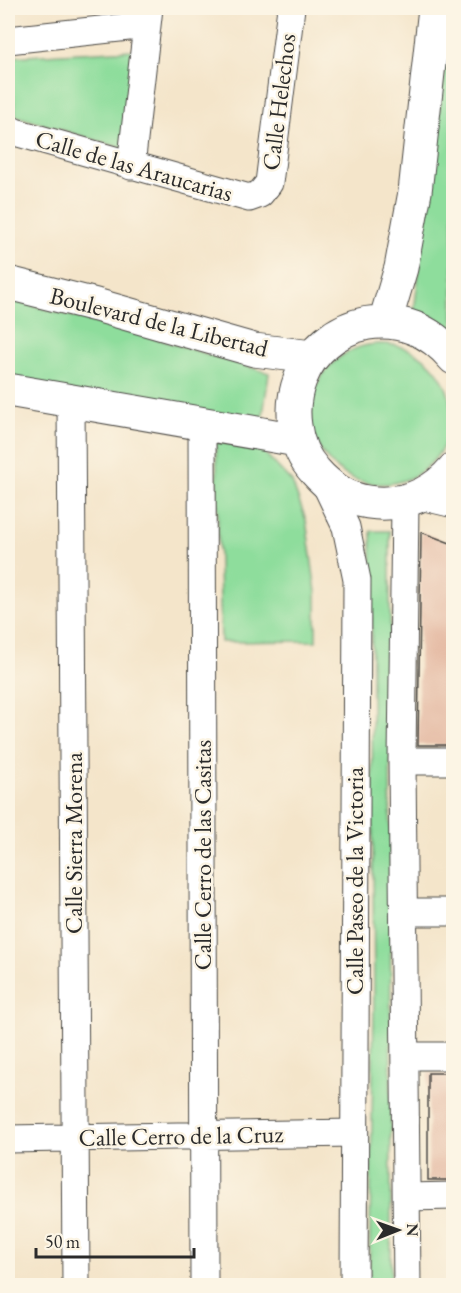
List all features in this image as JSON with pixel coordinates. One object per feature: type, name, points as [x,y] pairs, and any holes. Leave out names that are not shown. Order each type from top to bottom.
[{"type":"main road","points":[[385,322],[401,268],[415,192],[435,8]]},
{"type":"main road","name":"Boulevard de la Libertad","points":[[8,283],[96,305],[254,350],[312,357]]},
{"type":"main road","points":[[453,358],[440,342],[414,327],[385,322],[364,324],[344,331],[326,342],[312,357],[298,382],[293,411],[297,440],[308,464],[325,483],[342,494],[362,501],[382,504],[412,499],[438,485],[453,469]]},
{"type":"main road","points":[[8,390],[297,440]]},
{"type":"street","name":"Calle Helechos","points":[[260,194],[269,183],[291,8]]},
{"type":"street","points":[[8,40],[148,16],[131,166]]},
{"type":"street","name":"Calle de las Araucarias","points":[[8,128],[131,166],[249,198],[260,194]]},
{"type":"street","name":"Calle Sierra Morena","points":[[71,400],[76,1286]]},
{"type":"street","name":"Calle Cerro de las Casitas","points":[[202,424],[204,1286]]},
{"type":"street","name":"Calle Paseo de la Victoria","points":[[325,483],[346,527],[357,580],[354,1286]]},
{"type":"street","points":[[412,499],[453,504]]},
{"type":"street","name":"Calle Paseo de la Victoria","points":[[407,1286],[402,761],[412,499]]},
{"type":"street","points":[[402,761],[453,762]]},
{"type":"street","points":[[405,912],[453,912]]},
{"type":"street","points":[[405,1056],[453,1056]]},
{"type":"street","name":"Calle Cerro de la Cruz","points":[[8,1140],[354,1133]]},
{"type":"street","points":[[407,1197],[453,1196]]},
{"type":"green space","points":[[452,8],[453,331],[432,317],[414,312]]},
{"type":"green space","points":[[133,50],[125,149],[16,116],[8,57]]},
{"type":"green space","points":[[8,299],[161,340],[269,373],[262,422],[8,382]]},
{"type":"green space","points":[[381,344],[408,349],[430,365],[446,387],[451,414],[446,441],[430,463],[408,479],[381,484],[354,479],[332,463],[316,441],[311,414],[316,387],[332,365],[354,349]]},
{"type":"green space","points":[[216,442],[258,446],[292,482],[306,520],[316,592],[316,641],[221,642]]},
{"type":"green space","points":[[371,531],[390,531],[391,1285],[369,1286],[374,1008]]},
{"type":"building","points":[[421,532],[453,544],[453,745],[418,745]]},
{"type":"building","points":[[428,1073],[453,1073],[453,1180],[428,1180]]}]
